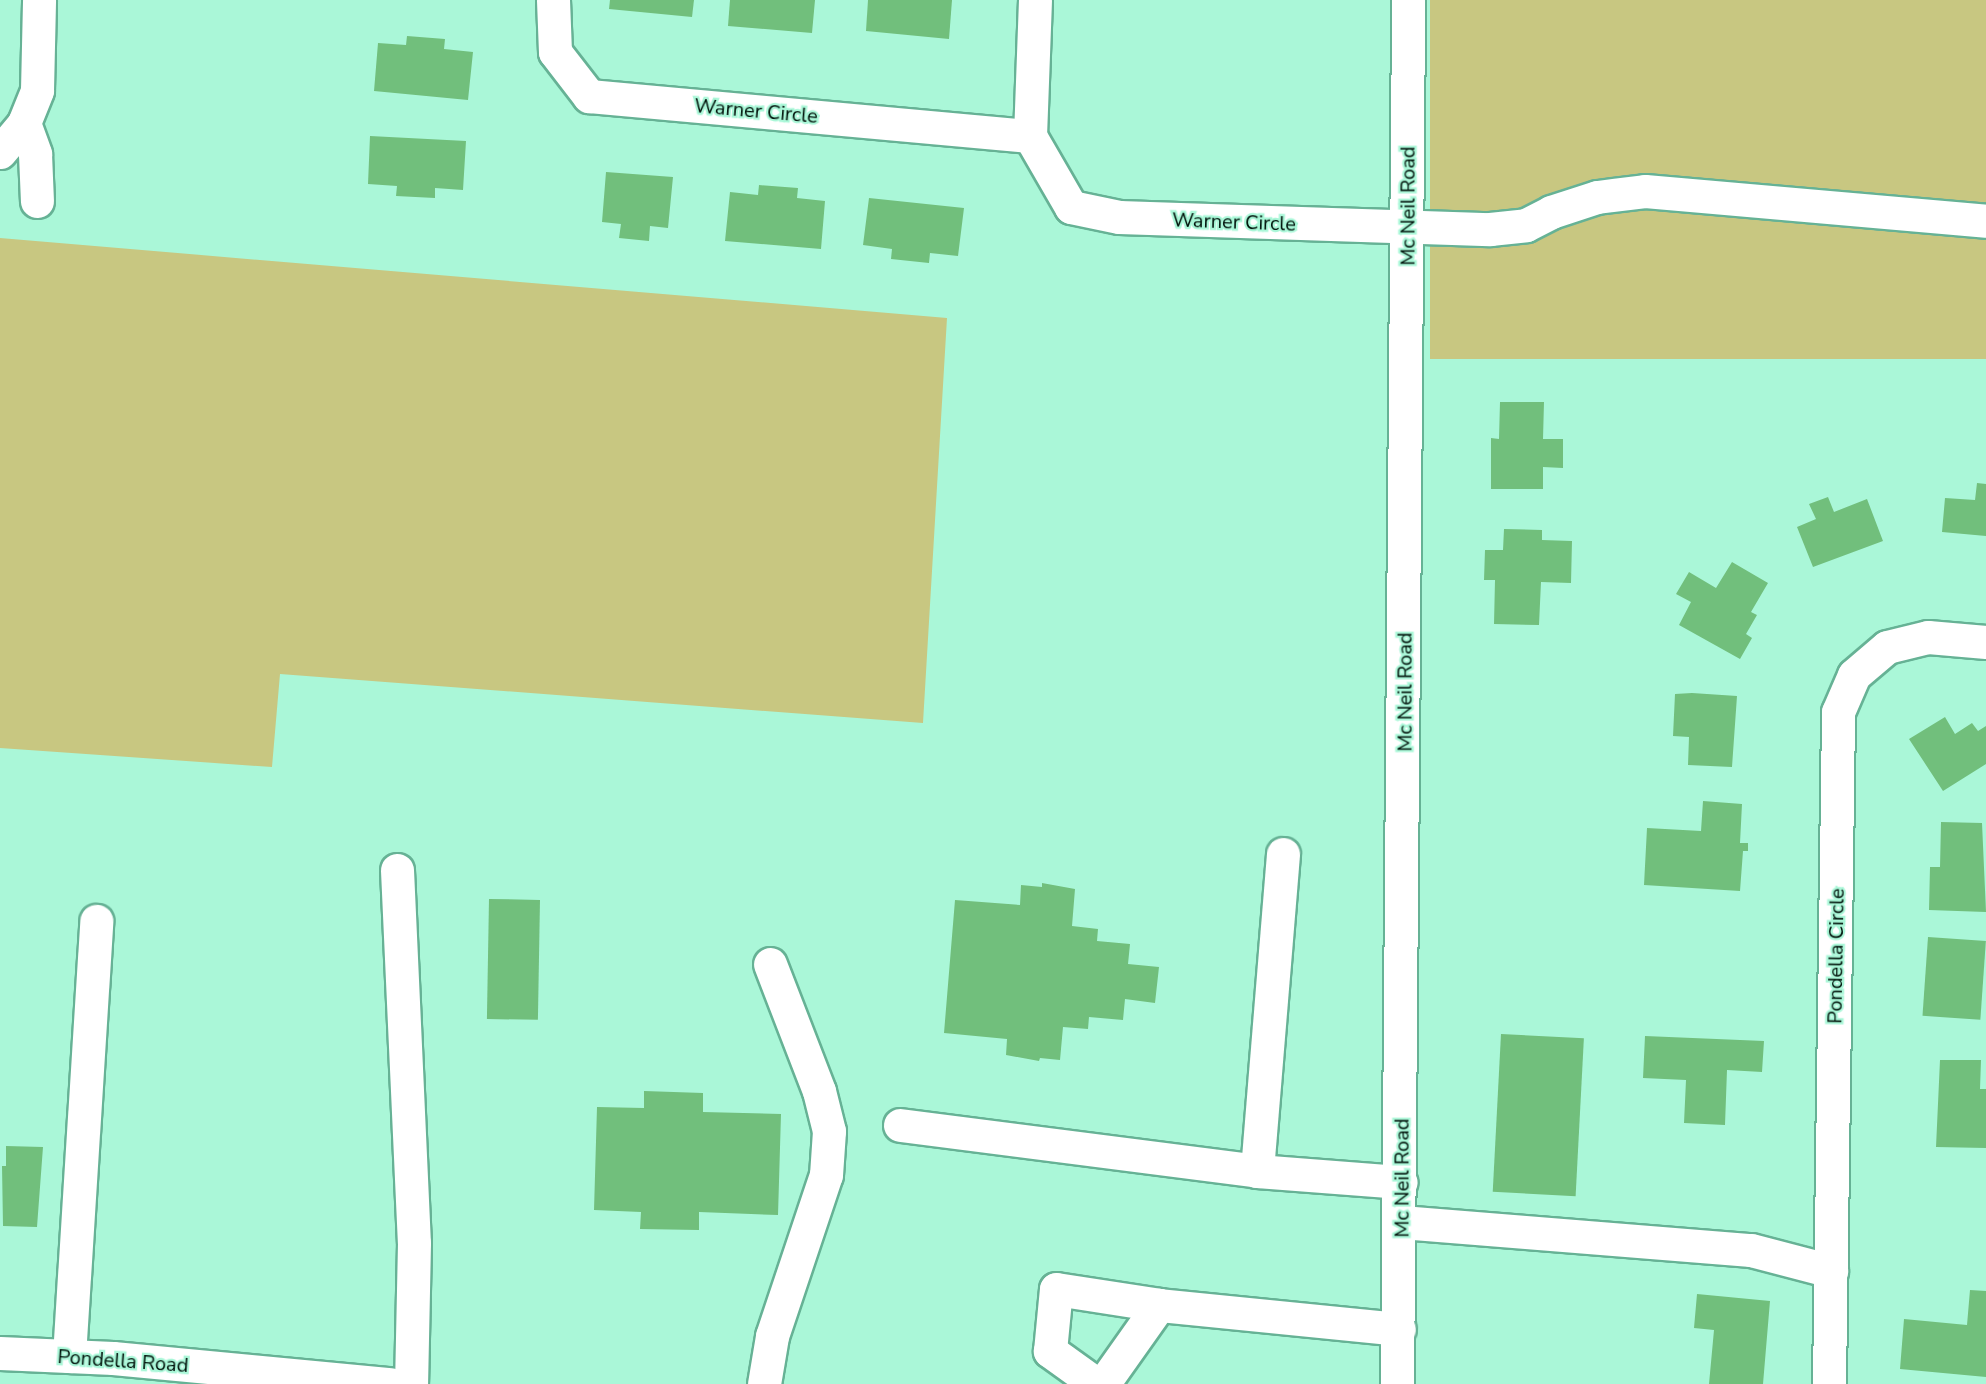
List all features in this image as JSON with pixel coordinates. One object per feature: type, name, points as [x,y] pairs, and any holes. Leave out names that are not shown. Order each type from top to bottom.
[{"type":"street","points":[[0,152],[24,123],[37,90],[39,0]]},
{"type":"street","name":"Warner Circle","points":[[553,0],[555,52],[589,96],[1030,136],[1071,207],[1130,218],[1490,229],[1526,225],[1551,212],[1597,197],[1645,191],[1986,221]]},
{"type":"street","points":[[1030,136],[1035,0]]},
{"type":"street","name":"Mc Neil Road","points":[[1397,1384],[1401,1222],[1408,0]]},
{"type":"street","points":[[24,123],[34,154],[37,201]]},
{"type":"street","name":"Pondella Circle","points":[[1829,1384],[1838,712],[1854,675],[1887,647],[1928,637],[1986,642]]},
{"type":"street","points":[[1257,1171],[1283,854]]},
{"type":"street","points":[[397,870],[414,1243],[411,1384]]},
{"type":"street","points":[[69,1356],[96,921]]},
{"type":"street","points":[[764,1384],[772,1336],[826,1175],[829,1131],[819,1091],[770,964]]},
{"type":"street","points":[[900,1125],[1257,1171],[1401,1182]]},
{"type":"street","points":[[1401,1222],[1751,1250],[1831,1271]]},
{"type":"street","points":[[1096,1384],[1050,1351],[1056,1289],[1159,1305],[1399,1329]]},
{"type":"street","points":[[1102,1384],[1159,1305]]},
{"type":"street","name":"Pondella Road","points":[[0,1353],[69,1356],[390,1384]]},
{"type":"shaded area","points":[[1430,0],[1986,0],[1986,359],[1430,359]]},
{"type":"shaded area","points":[[0,238],[947,318],[923,723],[280,674],[272,767],[0,748]]},
{"type":"building","points":[[610,0],[694,0],[692,17],[609,9]]},
{"type":"building","points":[[730,0],[815,0],[812,33],[728,26]]},
{"type":"building","points":[[868,0],[952,0],[949,39],[866,31]]},
{"type":"building","points":[[407,36],[445,39],[444,49],[473,52],[468,100],[374,91],[378,43],[406,45]]},
{"type":"building","points":[[370,136],[466,141],[463,190],[435,188],[435,198],[396,196],[397,186],[368,184]]},
{"type":"building","points":[[606,172],[673,177],[668,228],[650,226],[649,241],[619,238],[621,224],[602,222]]},
{"type":"building","points":[[759,185],[798,188],[797,198],[825,201],[821,249],[725,241],[730,192],[758,195]]},
{"type":"building","points":[[869,198],[964,208],[958,256],[930,253],[929,263],[891,259],[892,249],[863,245]]},
{"type":"building","points":[[1500,402],[1544,402],[1543,439],[1563,439],[1563,468],[1543,467],[1543,489],[1491,489],[1491,438],[1499,439]]},
{"type":"building","points":[[1977,483],[1986,484],[1986,536],[1942,532],[1945,498],[1975,500]]},
{"type":"building","points":[[1828,497],[1834,512],[1867,499],[1883,541],[1813,567],[1797,527],[1816,519],[1809,504]]},
{"type":"building","points":[[1504,529],[1542,530],[1542,540],[1572,541],[1571,583],[1541,582],[1539,625],[1494,624],[1495,580],[1484,580],[1485,550],[1503,550]]},
{"type":"building","points":[[1732,562],[1768,583],[1751,612],[1757,615],[1746,634],[1752,638],[1740,659],[1679,625],[1691,602],[1676,594],[1689,572],[1716,588]]},
{"type":"building","points":[[1675,694],[1737,696],[1732,767],[1688,765],[1689,737],[1673,736]]},
{"type":"building","points":[[1945,717],[1955,734],[1972,723],[1978,731],[1986,726],[1986,764],[1943,791],[1909,739]]},
{"type":"building","points":[[1703,801],[1742,804],[1740,843],[1748,843],[1748,851],[1743,851],[1740,891],[1644,885],[1647,828],[1701,831]]},
{"type":"building","points":[[1941,822],[1982,823],[1986,912],[1929,910],[1930,867],[1940,867]]},
{"type":"building","points":[[1042,883],[1075,889],[1072,926],[1098,929],[1097,941],[1130,944],[1128,964],[1159,967],[1155,1003],[1125,999],[1123,1020],[1089,1017],[1088,1029],[1063,1027],[1060,1060],[1040,1058],[1039,1061],[1006,1055],[1007,1039],[944,1033],[955,900],[1020,905],[1021,885],[1042,887]]},
{"type":"building","points":[[489,899],[540,900],[538,1020],[487,1019]]},
{"type":"building","points":[[1928,937],[1986,941],[1980,1020],[1922,1016]]},
{"type":"building","points":[[1501,1034],[1584,1038],[1576,1196],[1493,1192]]},
{"type":"building","points":[[1645,1036],[1764,1041],[1762,1072],[1727,1070],[1725,1125],[1684,1123],[1686,1080],[1643,1078]]},
{"type":"building","points":[[1940,1060],[1981,1060],[1980,1089],[1986,1089],[1986,1148],[1936,1147]]},
{"type":"building","points":[[644,1091],[703,1093],[703,1112],[781,1114],[778,1215],[699,1212],[699,1230],[640,1229],[641,1212],[594,1210],[597,1107],[644,1108]]},
{"type":"building","points":[[6,1146],[43,1147],[37,1227],[3,1226],[2,1166],[6,1166]]},
{"type":"building","points":[[1970,1290],[1986,1291],[1986,1377],[1900,1369],[1904,1319],[1967,1325]]},
{"type":"building","points":[[1697,1294],[1770,1301],[1763,1384],[1709,1384],[1714,1330],[1694,1328]]}]
